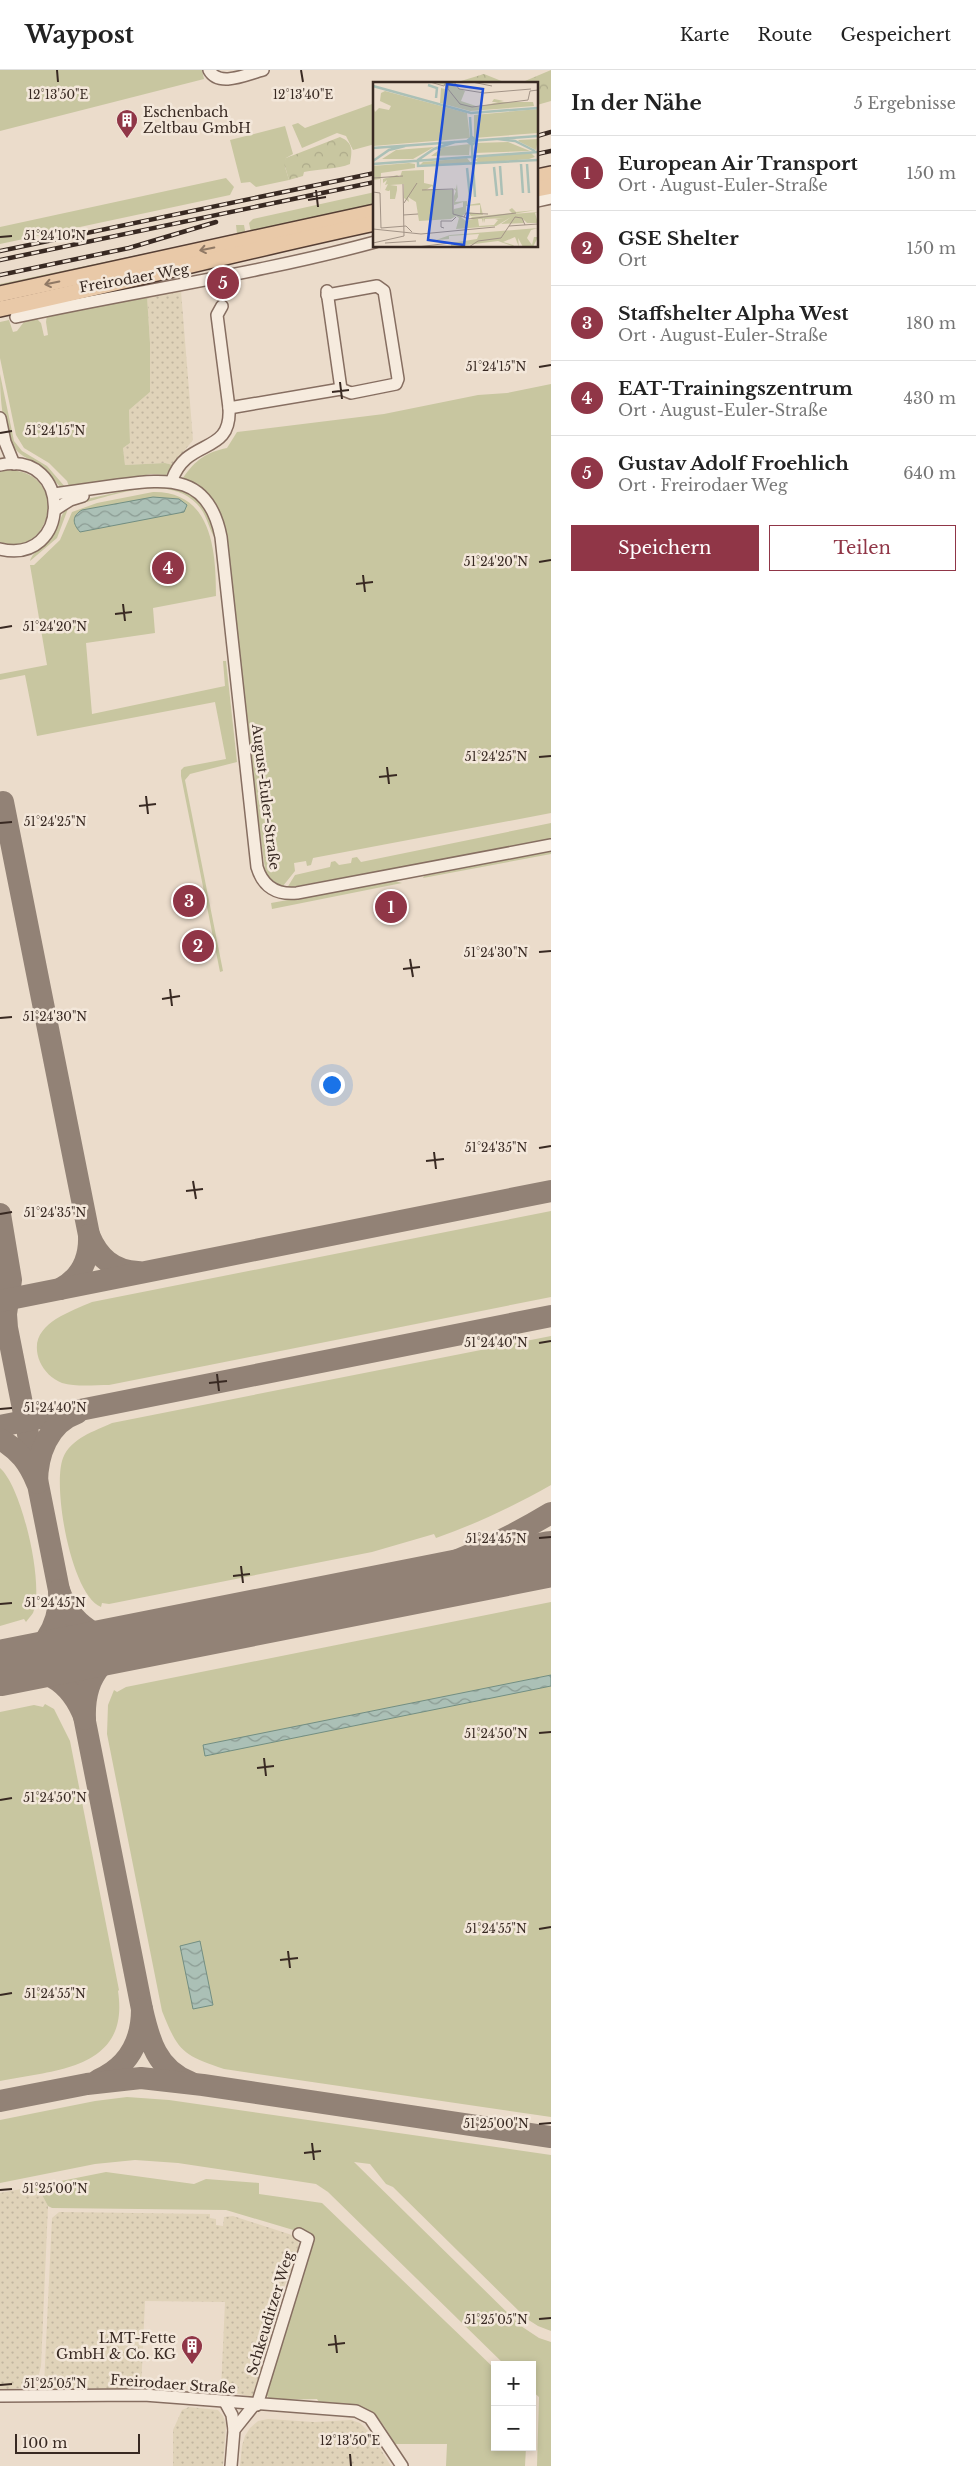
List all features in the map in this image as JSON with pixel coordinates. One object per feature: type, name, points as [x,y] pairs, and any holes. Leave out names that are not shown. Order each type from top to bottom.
[{"type":"main road","points":[[538,177],[551,174]]},
{"type":"main road","points":[[538,189],[551,186]]},
{"type":"main road","points":[[0,309],[168,272],[251,244],[373,213]]},
{"type":"main road","points":[[0,294],[251,244],[373,223]]},
{"type":"street","points":[[212,74],[225,80],[263,70]]},
{"type":"street","points":[[538,201],[551,198]]},
{"type":"street","name":"Freirodaer Weg","points":[[16,317],[108,297],[295,262],[373,242]]},
{"type":"street","points":[[229,408],[341,390],[351,392],[394,386],[398,379],[385,295],[381,288],[377,286],[327,293],[341,390]]},
{"type":"street","points":[[172,480],[177,467],[186,458],[223,437],[229,426],[229,408],[217,315],[222,306]]},
{"type":"street","points":[[0,418],[5,442],[14,464]]},
{"type":"street","points":[[0,465],[14,464],[29,467],[42,475],[54,494],[56,509],[53,523],[40,541],[20,550],[0,550]]},
{"type":"street","name":"August-Euler-Straße","points":[[54,494],[151,480],[172,480],[194,491],[206,501],[218,524],[257,867],[268,887],[282,893],[297,893],[551,845]]},
{"type":"street","name":"August-Euler-Straße","points":[[56,509],[70,500],[135,483]]},
{"type":"street","name":"Schkeuditzer Weg","points":[[255,2405],[308,2239],[299,2234]]},
{"type":"street","name":"Freirodaer Straße","points":[[0,2396],[144,2395],[255,2405],[356,2411],[370,2418],[402,2466]]},
{"type":"street","points":[[225,2402],[232,2415],[234,2430],[231,2466]]},
{"type":"street","points":[[234,2430],[255,2405]]},
{"type":"shaded area","points":[[181,291],[193,440],[173,465],[165,463],[125,465],[123,448],[130,443],[129,410],[150,392],[150,343],[147,296]]},
{"type":"shaded area","points":[[31,2187],[42,2195],[48,2206],[41,2366],[38,2378],[32,2387],[0,2390],[0,2193]]},
{"type":"shaded area","points":[[59,2212],[210,2214],[210,2218],[216,2219],[216,2225],[223,2226],[224,2217],[233,2216],[298,2237],[299,2249],[284,2287],[253,2397],[221,2390],[225,2302],[145,2301],[141,2390],[46,2389],[44,2385],[52,2218]]},
{"type":"shaded area","points":[[189,2407],[218,2410],[223,2416],[226,2424],[223,2466],[173,2466],[173,2430],[182,2410]]},
{"type":"shaded area","points":[[268,2419],[314,2422],[351,2420],[360,2423],[371,2434],[391,2466],[240,2466],[245,2436],[258,2421]]},
{"type":"green space","points":[[0,70],[202,70],[204,79],[0,131]]},
{"type":"green space","points":[[551,70],[551,101],[538,105],[538,82],[504,82],[525,81]]},
{"type":"green space","points":[[484,74],[504,82],[458,82]]},
{"type":"green space","points":[[373,104],[373,145],[353,150],[346,136],[337,133],[302,148],[292,125],[298,123],[305,128]]},
{"type":"green space","points":[[285,126],[293,154],[286,158],[285,167],[289,180],[256,187],[250,182],[241,183],[230,140]]},
{"type":"green space","points":[[340,137],[345,139],[350,145],[350,164],[304,172],[303,176],[289,180],[284,163],[286,158]]},
{"type":"green space","points":[[226,178],[234,187],[230,195],[0,244],[0,227]]},
{"type":"green space","points":[[373,192],[373,208],[251,232],[249,223],[253,219]]},
{"type":"green space","points":[[236,225],[244,225],[246,236],[0,289],[0,284],[237,234]]},
{"type":"green space","points":[[147,296],[150,343],[150,392],[129,410],[130,443],[123,448],[125,465],[165,463],[173,465],[166,475],[151,474],[70,489],[67,481],[49,463],[24,448],[16,435],[0,358],[0,322],[9,320],[13,332],[17,331],[27,318],[35,317],[41,323],[44,336],[48,335],[47,315]]},
{"type":"green space","points":[[0,374],[14,441],[22,451],[47,466],[66,488],[62,488],[57,484],[46,471],[18,452],[13,445],[5,426]]},
{"type":"green space","points":[[551,384],[551,813],[313,858],[311,865],[307,866],[306,861],[294,863],[295,871],[283,886],[277,884],[270,878],[265,869],[247,736],[224,524],[217,509],[208,497],[183,478],[192,466],[202,458],[227,448],[237,432],[384,414],[478,395],[507,393]]},
{"type":"green space","points":[[4,470],[26,473],[40,483],[47,497],[47,512],[42,527],[32,538],[18,544],[0,542],[0,472]]},
{"type":"green space","points":[[151,485],[178,489],[196,499],[209,516],[217,541],[201,508],[185,495],[170,490],[155,488],[122,493],[76,505],[73,502]]},
{"type":"green space","points":[[153,492],[173,494],[188,502],[199,513],[207,527],[212,543],[216,596],[153,608],[155,633],[86,643],[92,714],[225,686],[223,661],[226,661],[237,762],[190,774],[185,780],[223,971],[220,972],[181,776],[181,770],[184,767],[226,759],[215,702],[37,736],[25,675],[0,680],[0,674],[47,665],[30,565],[34,565],[60,540],[72,512],[97,503]]},
{"type":"green space","points":[[69,506],[57,538],[30,561],[34,554],[51,538]]},
{"type":"green space","points":[[551,823],[551,839],[287,888],[295,875],[330,867],[331,862],[335,861],[339,865],[351,863],[352,858],[357,857],[361,862]]},
{"type":"green space","points":[[551,851],[551,854],[423,878],[424,876]]},
{"type":"green space","points":[[395,881],[402,883],[272,909],[271,903]]},
{"type":"green space","points":[[551,1211],[551,1297],[109,1385],[62,1383],[49,1374],[40,1362],[37,1350],[38,1339],[43,1330],[61,1316],[92,1302]]},
{"type":"green space","points":[[551,1336],[551,1485],[523,1500],[480,1521],[436,1538],[434,1534],[372,1552],[109,1604],[102,1603],[101,1607],[90,1598],[81,1583],[73,1562],[62,1514],[60,1472],[63,1458],[67,1451],[78,1440],[91,1432],[112,1423]]},
{"type":"green space","points":[[0,1468],[16,1495],[23,1515],[34,1560],[36,1600],[33,1613],[26,1622],[24,1619],[0,1626]]},
{"type":"green space","points":[[551,1602],[551,2117],[224,2069],[199,2060],[183,2050],[173,2035],[162,2011],[107,1734],[108,1705],[114,1690],[117,1692],[126,1687]]},
{"type":"green space","points":[[45,1704],[54,1709],[70,1741],[119,1990],[119,2017],[112,2036],[101,2051],[84,2061],[44,2073],[0,2081],[0,1712],[34,1705],[43,1707]]},
{"type":"green space","points":[[127,2097],[169,2100],[551,2155],[551,2331],[527,2319],[393,2187],[386,2184],[370,2164],[354,2162],[521,2326],[539,2338],[551,2342],[551,2466],[537,2466],[539,2397],[536,2394],[536,2361],[501,2361],[328,2192],[316,2184],[178,2163],[135,2160],[95,2164],[0,2183],[0,2120],[95,2101]]},
{"type":"green space","points":[[106,2172],[194,2184],[206,2179],[259,2183],[259,2194],[322,2203],[491,2365],[491,2451],[526,2451],[525,2466],[446,2466],[447,2444],[395,2444],[379,2420],[365,2408],[347,2404],[319,2402],[317,2399],[270,2400],[266,2394],[312,2238],[300,2232],[226,2210],[52,2208],[48,2206],[42,2195],[31,2187]]},
{"type":"water","points":[[153,497],[179,499],[187,505],[184,512],[80,532],[74,523],[76,515],[82,510]]},
{"type":"water","points":[[551,1675],[551,1686],[205,1756],[203,1745]]},
{"type":"water","points":[[200,1941],[213,2005],[193,2009],[180,1946]]},
{"type":"taxiway","points":[[3,802],[89,1235]]},
{"type":"taxiway","points":[[0,1301],[551,1191]]},
{"type":"taxiway","points":[[0,1214],[11,1280],[6,1314],[7,1328],[142,2009]]},
{"type":"taxiway","points":[[60,1289],[74,1279],[83,1266],[88,1252],[89,1235],[97,1250],[114,1266],[138,1272]]},
{"type":"taxiway","points":[[0,1426],[551,1316]]},
{"type":"taxiway","points":[[0,1439],[23,1458],[31,1469],[37,1483],[39,1462],[46,1441],[59,1424],[77,1413]]},
{"type":"taxiway","points":[[324,1604],[412,1578],[441,1567],[497,1543],[551,1513]]},
{"type":"taxiway","points":[[7,1666],[30,1655],[47,1638],[57,1616],[59,1590],[71,1613],[89,1630],[111,1639],[137,1640]]},
{"type":"taxiway","points":[[0,1669],[28,1669],[52,1677],[71,1693],[85,1719],[85,1702],[88,1688],[101,1666],[110,1657],[122,1650],[150,1638]]},
{"type":"taxiway","points":[[98,2080],[118,2068],[131,2052],[139,2032],[142,2009],[156,2053],[170,2070],[190,2082]]},
{"type":"taxiway","points":[[0,2101],[87,2084],[141,2078],[203,2085],[551,2137]]},
{"type":"runway","points":[[0,1668],[551,1559]]},
{"type":"railway","points":[[538,136],[551,132]]},
{"type":"railway","points":[[538,154],[551,151]]},
{"type":"railway","points":[[0,251],[373,173]]},
{"type":"railway","points":[[0,260],[373,182]]},
{"type":"railway","points":[[0,275],[129,248],[216,222]]},
{"type":"place","name":"Eschenbach Zeltbau GmbH","points":[[127,139]]},
{"type":"place","name":"Gustav Adolf Froehlich","points":[[223,283]]},
{"type":"place","name":"EAT-Trainingszentrum","points":[[168,568]]},
{"type":"place","name":"Staffshelter Alpha West","points":[[189,901]]},
{"type":"place","name":"European Air Transport","points":[[391,907]]},
{"type":"place","name":"GSE Shelter","points":[[198,946]]},
{"type":"place","name":"LMT-Fette GmbH & Co. KG","points":[[192,2365]]}]
